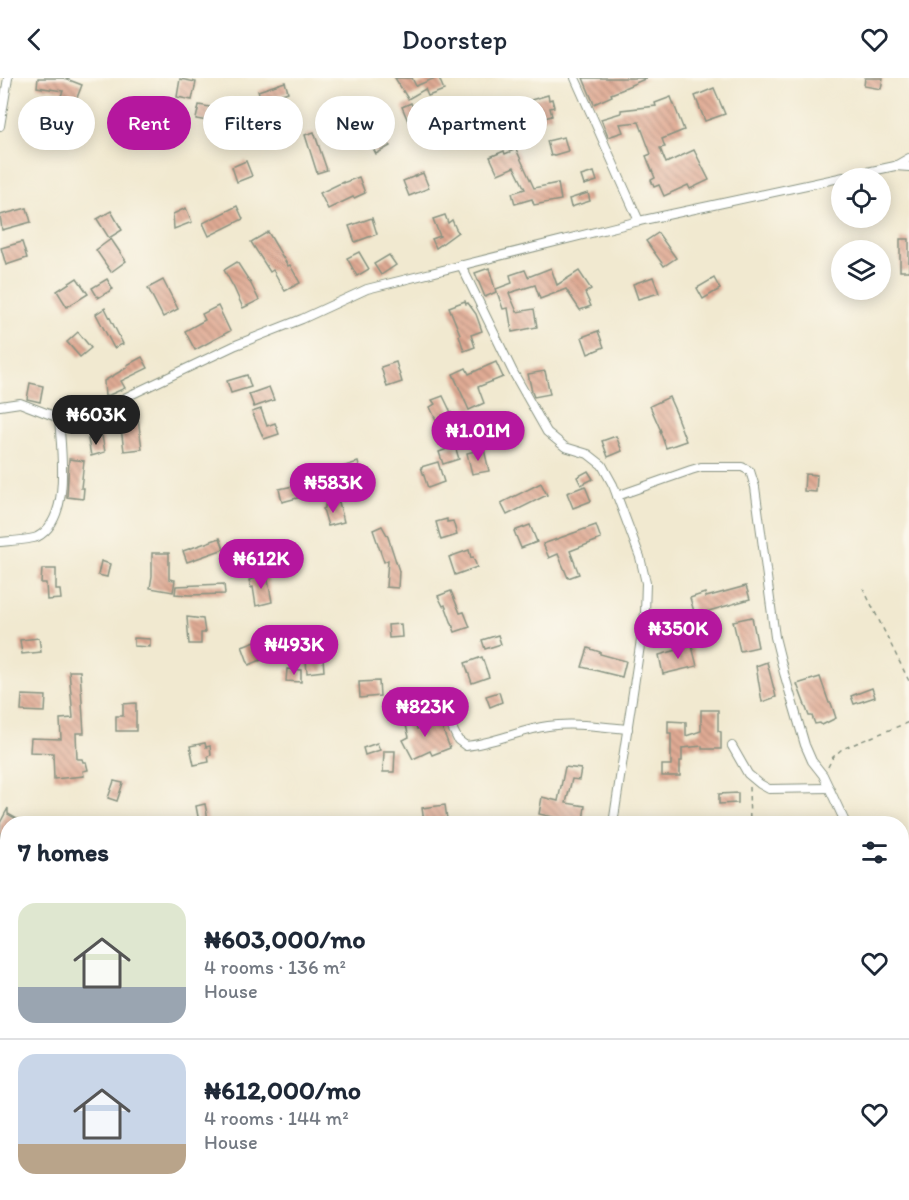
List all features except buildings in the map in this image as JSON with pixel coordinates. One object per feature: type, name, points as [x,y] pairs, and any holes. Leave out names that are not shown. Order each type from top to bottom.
[{"type":"street","points":[[0,126],[8,78]]},
{"type":"street","points":[[575,78],[639,221]]},
{"type":"street","points":[[895,166],[909,158]]},
{"type":"street","points":[[0,406],[20,403],[59,418],[71,421],[80,419],[236,345],[302,319],[367,289],[639,221],[895,166],[909,167]]},
{"type":"street","points":[[461,265],[513,372],[547,432],[565,447],[588,454],[602,465],[617,496],[640,557],[646,583],[645,613],[614,816]]},
{"type":"street","points":[[0,542],[37,537],[51,525],[59,509],[62,456],[59,418]]},
{"type":"street","points":[[617,496],[700,467],[742,467],[750,471],[755,487],[775,637],[805,745],[812,761],[823,775],[842,816]]},
{"type":"street","points":[[442,707],[458,740],[466,746],[478,745],[525,730],[550,726],[570,724],[628,729]]},
{"type":"street","points":[[732,746],[748,774],[769,789],[829,788]]},
{"type":"path","points":[[863,588],[909,681]]},
{"type":"path","points":[[823,775],[833,757],[842,748],[909,722]]},
{"type":"path","points":[[748,774],[750,816]]}]
